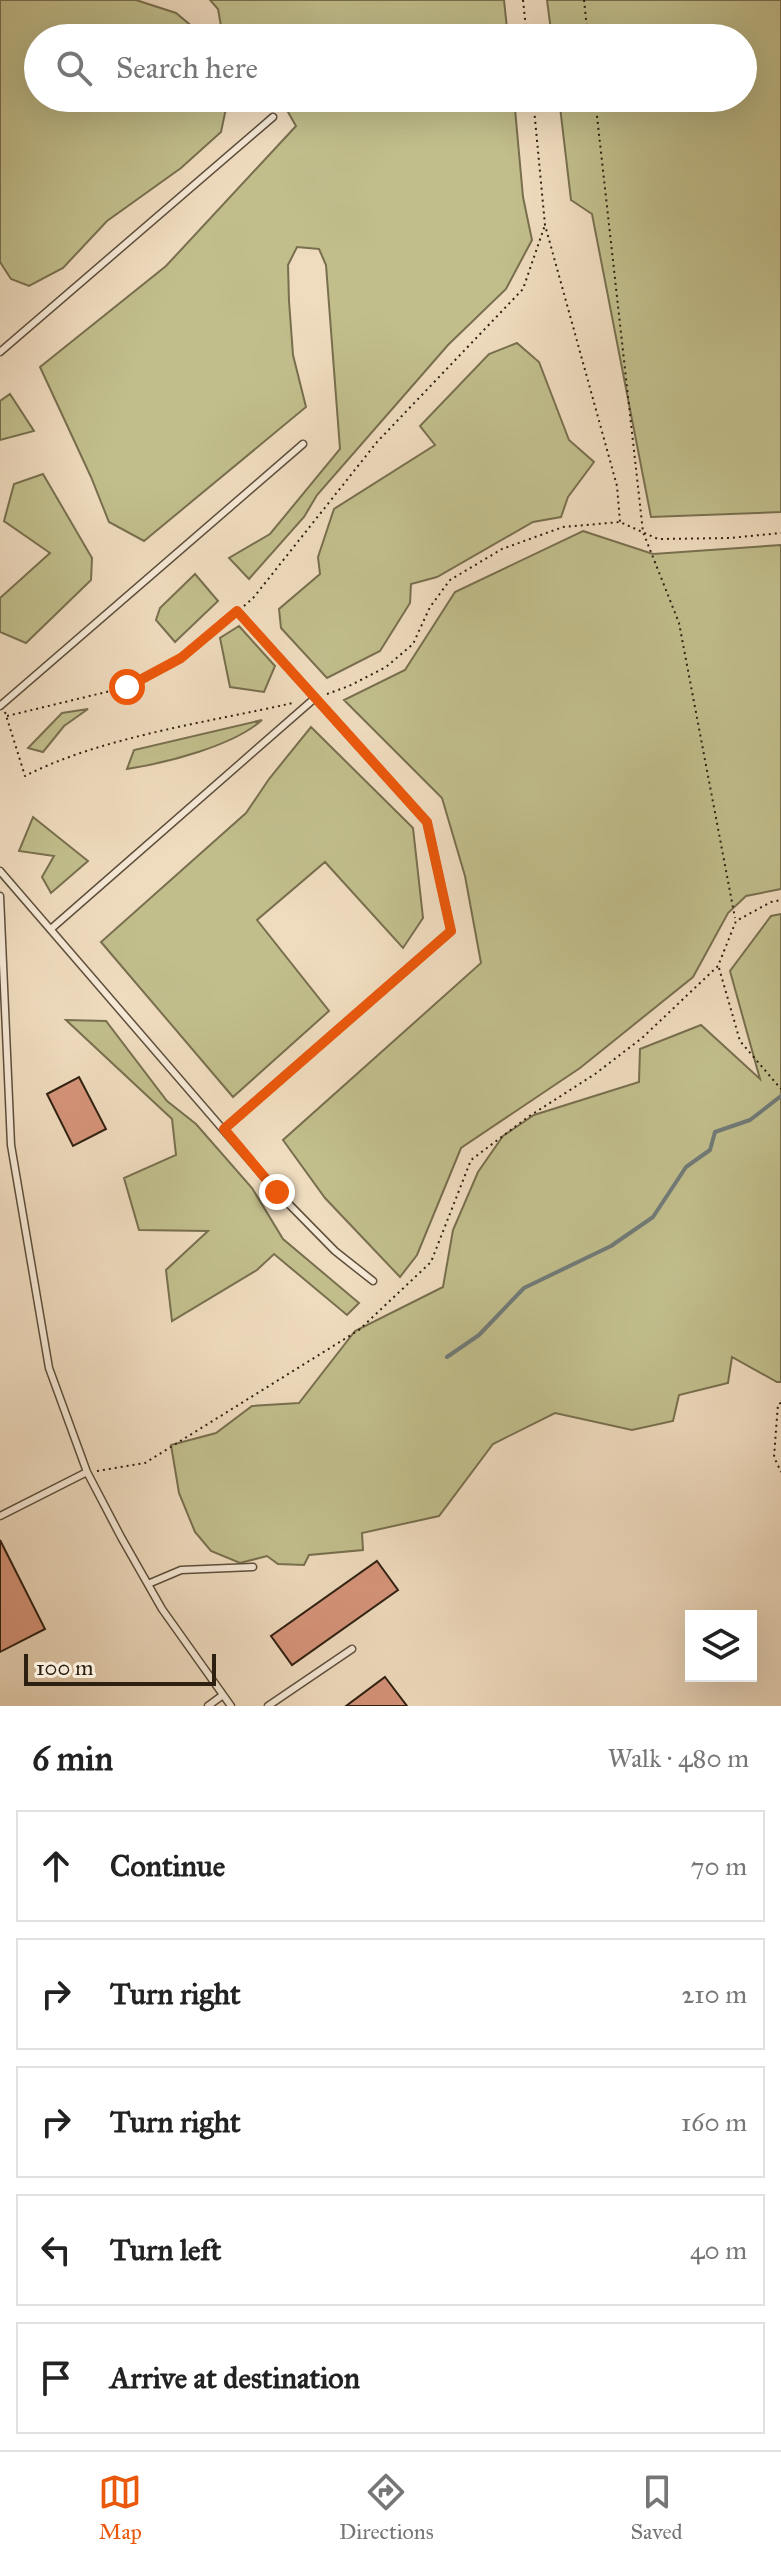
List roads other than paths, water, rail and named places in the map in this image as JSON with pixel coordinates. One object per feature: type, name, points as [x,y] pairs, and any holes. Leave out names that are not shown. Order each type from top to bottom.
[{"type":"lane","points":[[0,352],[273,117]]},
{"type":"lane","points":[[0,704],[303,444]]},
{"type":"lane","points":[[224,1129],[451,931],[427,822],[237,611]]},
{"type":"lane","points":[[52,928],[315,698]]},
{"type":"lane","points":[[0,871],[277,1192],[335,1251],[373,1281]]},
{"type":"lane","points":[[0,896],[11,1145],[49,1368],[87,1472],[148,1584],[185,1643],[231,1706]]},
{"type":"lane","points":[[0,1147],[11,1145]]},
{"type":"lane","points":[[0,1516],[87,1472]]},
{"type":"lane","points":[[148,1584],[181,1570],[253,1567]]},
{"type":"lane","points":[[268,1706],[352,1649]]},
{"type":"lane","points":[[208,1706],[223,1695]]},
{"type":"waterway","points":[[447,1357],[479,1335],[524,1288],[611,1246],[653,1217],[686,1167],[710,1150],[715,1132],[750,1120],[781,1096]]}]
